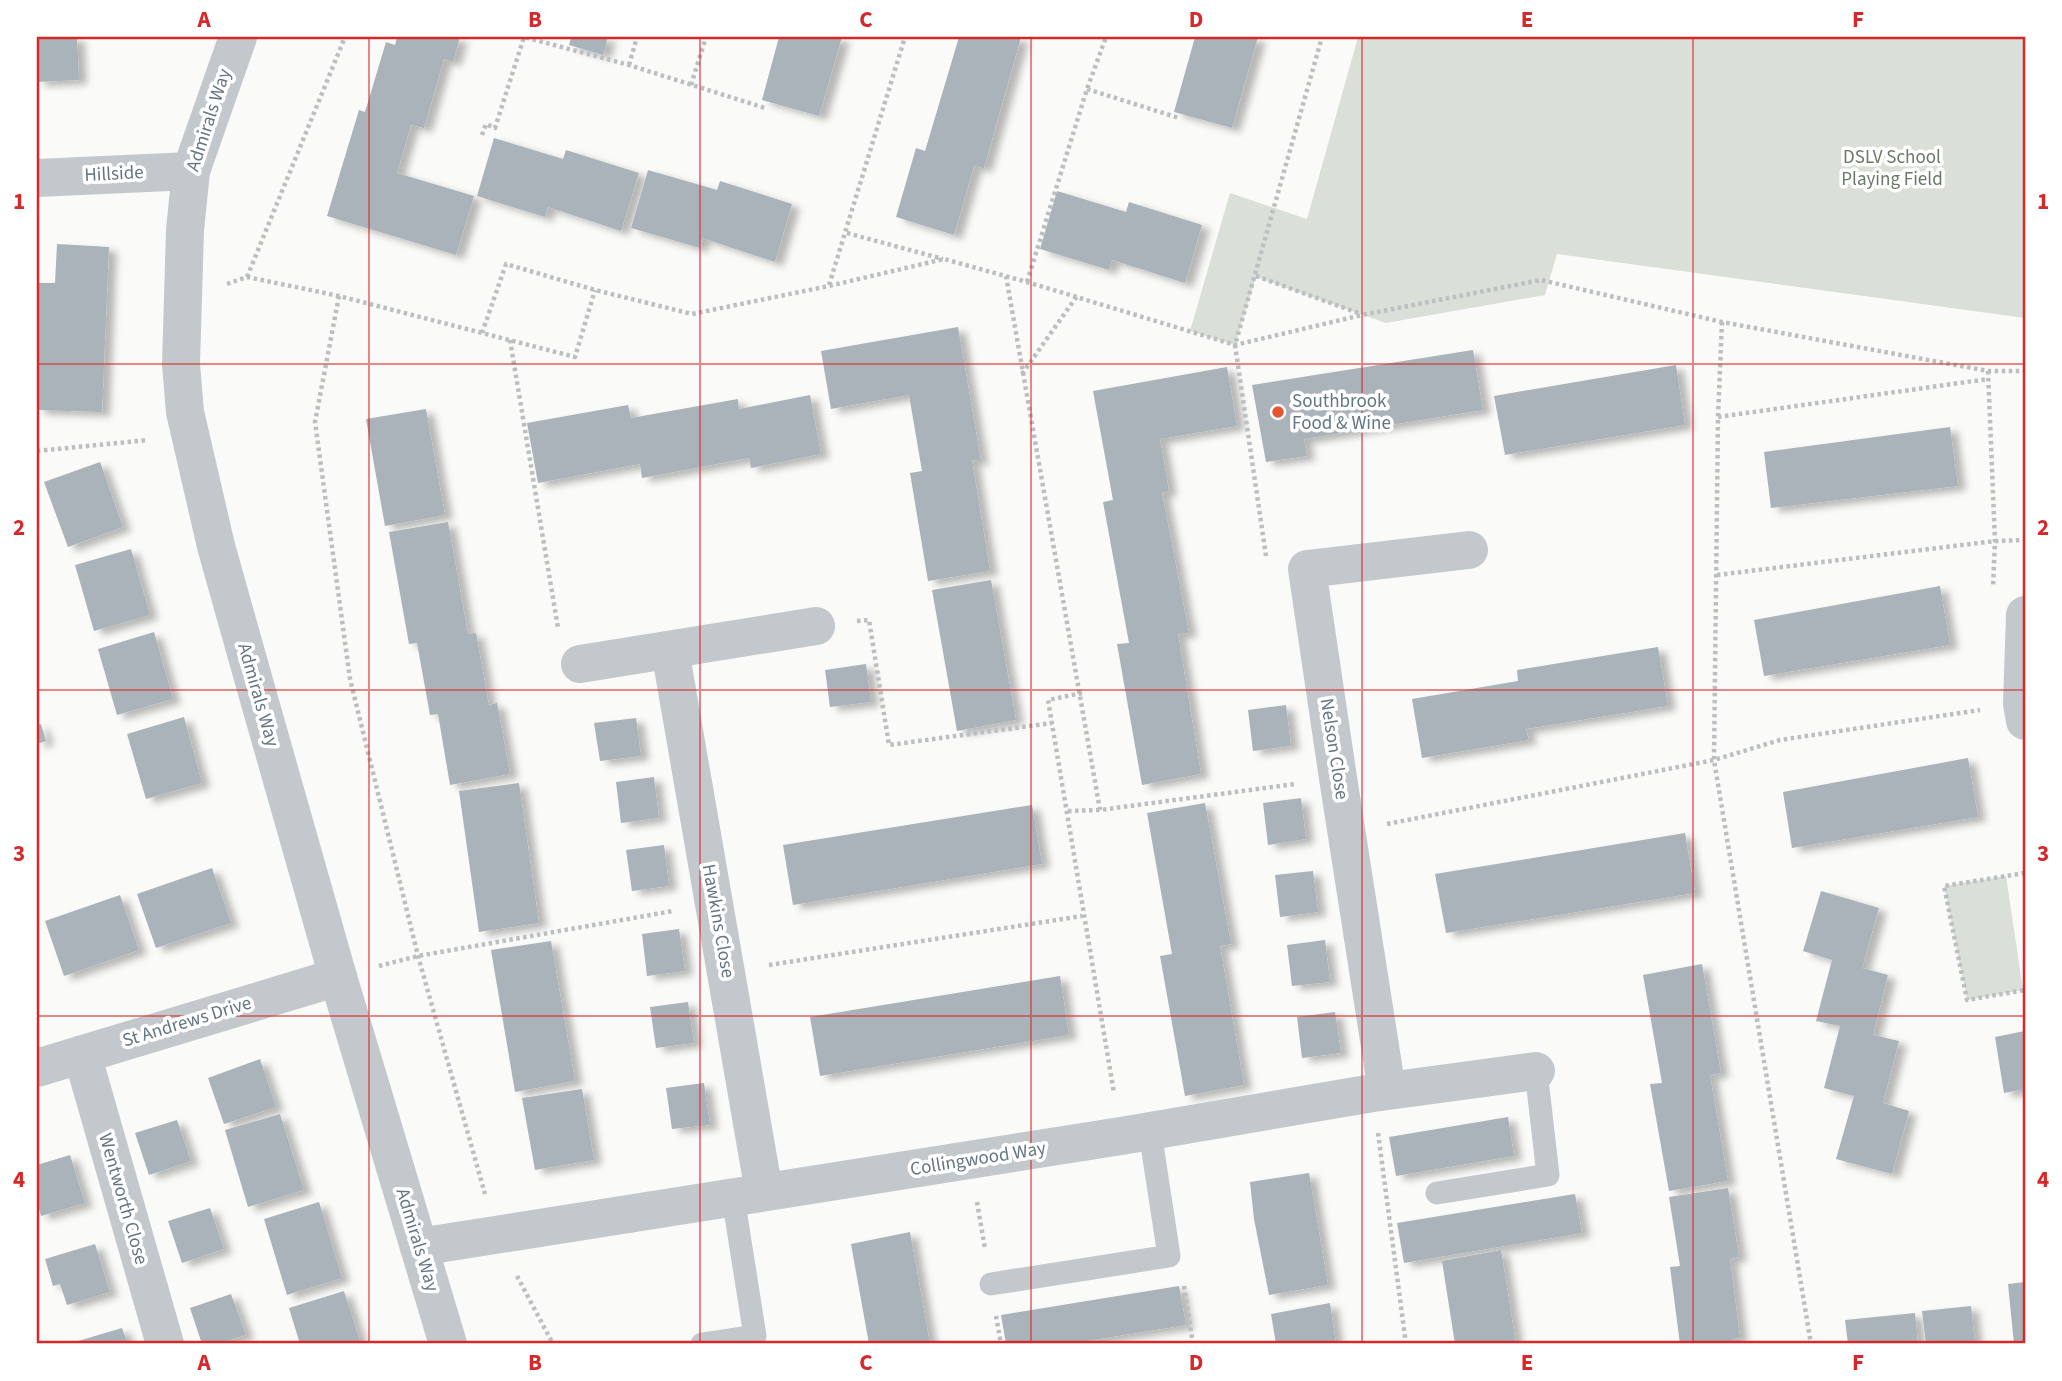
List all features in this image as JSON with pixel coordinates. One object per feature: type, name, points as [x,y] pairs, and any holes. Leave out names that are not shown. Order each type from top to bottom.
[{"type":"street","name":"Admirals Way","points":[[238,37],[191,170],[184,230],[181,364],[186,412],[216,546],[338,977],[448,1344]]},
{"type":"street","name":"Hillside","points":[[37,178],[191,170]]},
{"type":"street","points":[[1307,569],[1469,550]]},
{"type":"street","name":"Nelson Close","points":[[1307,569],[1347,832],[1380,1092]]},
{"type":"street","points":[[2024,713],[2025,615]]},
{"type":"street","points":[[580,664],[816,626]]},
{"type":"street","name":"Hawkins Close","points":[[670,650],[727,972],[749,1194]]},
{"type":"street","name":"St Andrews Drive","points":[[37,1068],[338,977]]},
{"type":"street","name":"Wentworth Close","points":[[82,1054],[165,1344]]},
{"type":"street","name":"Collingwood Way","points":[[419,1247],[1135,1134],[1380,1092],[1536,1071]]},
{"type":"lane","points":[[1437,1194],[1548,1175],[1536,1071]]},
{"type":"lane","points":[[991,1284],[1169,1256],[1135,1134]]},
{"type":"lane","points":[[702,1344],[755,1336],[749,1194]]},
{"type":"path","points":[[247,277],[345,37]]},
{"type":"path","points":[[482,135],[486,124],[495,128],[524,37],[629,65],[765,108]]},
{"type":"path","points":[[629,65],[637,37]]},
{"type":"path","points":[[691,85],[706,37]]},
{"type":"path","points":[[829,286],[905,37]]},
{"type":"path","points":[[1027,282],[1087,89],[1106,37]]},
{"type":"path","points":[[1307,569],[1268,573],[1235,345],[1322,37]]},
{"type":"path","points":[[1087,89],[1179,118]]},
{"type":"path","points":[[847,233],[1077,296],[1235,345],[1362,314],[1541,280],[1722,322],[1988,371],[2025,371]]},
{"type":"path","points":[[482,333],[506,264],[692,314],[944,259]]},
{"type":"path","points":[[1006,276],[1082,693],[1100,810]]},
{"type":"path","points":[[1256,276],[1362,314]]},
{"type":"path","points":[[183,299],[247,277],[340,296],[575,357],[595,290]]},
{"type":"path","points":[[340,296],[316,422],[350,679],[418,956],[496,1235],[553,1344]]},
{"type":"path","points":[[1022,374],[1077,296]]},
{"type":"path","points":[[1722,322],[1718,417],[1714,760],[1811,1344]]},
{"type":"path","points":[[510,340],[565,666],[580,664]]},
{"type":"path","points":[[1988,371],[1994,541],[1993,589]]},
{"type":"path","points":[[1718,417],[1988,379]]},
{"type":"path","points":[[37,452],[190,436]]},
{"type":"path","points":[[1717,575],[1994,541],[2025,540]]},
{"type":"path","points":[[816,626],[869,620],[889,745],[1052,723]]},
{"type":"path","points":[[1082,693],[1048,700],[1083,916],[1135,1134]]},
{"type":"path","points":[[1347,832],[1714,760],[1780,740],[2024,713]]},
{"type":"path","points":[[1068,811],[1100,810],[1338,778]]},
{"type":"path","points":[[2025,873],[1944,886],[1967,1000],[2025,990]]},
{"type":"path","points":[[338,977],[418,956],[715,903]]},
{"type":"path","points":[[727,972],[1083,916]]},
{"type":"path","points":[[1380,1092],[1406,1344]]},
{"type":"path","points":[[1169,1256],[1180,1254],[1193,1344]]},
{"type":"green space","name":"DSLV School Playing Field","points":[[1358,37],[2025,37],[2025,318],[1557,254],[1545,295],[1386,323],[1256,277],[1235,345],[1190,331],[1230,193],[1307,219]]},
{"type":"green space","points":[[2006,876],[2023,990],[1967,1000],[1944,886]]},
{"type":"building","points":[[37,37],[77,37],[79,80],[37,82]]},
{"type":"building","points":[[397,37],[460,37],[453,62],[444,59],[424,128],[411,125],[397,173],[474,196],[456,255],[327,216],[359,110],[365,112],[386,42],[395,45]]},
{"type":"building","points":[[571,37],[608,37],[603,55],[569,45]]},
{"type":"building","points":[[779,37],[842,37],[819,116],[762,100]]},
{"type":"building","points":[[959,37],[1021,37],[984,168],[974,166],[954,235],[896,217],[916,148],[925,151]]},
{"type":"building","points":[[1195,37],[1258,37],[1232,128],[1174,112]]},
{"type":"building","points":[[494,138],[563,159],[566,150],[639,173],[621,231],[548,207],[545,217],[477,196]]},
{"type":"building","points":[[648,170],[717,190],[720,181],[792,204],[775,262],[702,238],[700,248],[631,228]]},
{"type":"building","points":[[1057,191],[1126,212],[1129,202],[1202,225],[1185,283],[1112,260],[1109,270],[1040,249]]},
{"type":"building","points":[[57,244],[109,247],[102,412],[37,410],[37,283],[55,283]]},
{"type":"building","points":[[958,327],[981,461],[972,460],[990,571],[928,581],[910,473],[922,471],[909,395],[831,409],[821,351]]},
{"type":"building","points":[[1473,350],[1483,410],[1304,439],[1307,456],[1266,462],[1252,385]]},
{"type":"building","points":[[1676,365],[1685,425],[1505,455],[1494,396]]},
{"type":"building","points":[[1227,367],[1237,426],[1160,439],[1169,491],[1162,493],[1189,633],[1178,634],[1201,774],[1142,785],[1117,644],[1129,643],[1103,502],[1113,500],[1093,391]]},
{"type":"building","points":[[810,395],[821,454],[751,468],[749,458],[642,478],[640,464],[538,483],[527,423],[628,405],[631,418],[738,399],[739,409]]},
{"type":"building","points":[[426,409],[445,515],[385,526],[366,419]]},
{"type":"building","points":[[1950,427],[1958,486],[1771,508],[1764,452]]},
{"type":"building","points":[[100,462],[123,527],[68,547],[44,482]]},
{"type":"building","points":[[448,522],[468,634],[476,633],[489,705],[497,703],[510,774],[450,785],[438,714],[430,715],[417,643],[409,644],[389,532]]},
{"type":"building","points":[[131,549],[150,615],[94,631],[75,565]]},
{"type":"building","points":[[991,580],[1016,720],[957,731],[932,590]]},
{"type":"building","points":[[1940,586],[1950,645],[1764,676],[1754,620]]},
{"type":"building","points":[[154,632],[173,699],[117,715],[98,649]]},
{"type":"building","points":[[1658,647],[1668,706],[1526,729],[1529,740],[1422,758],[1412,699],[1518,681],[1517,670]]},
{"type":"building","points":[[866,664],[871,702],[830,707],[825,670]]},
{"type":"building","points":[[1286,705],[1291,746],[1253,751],[1248,710]]},
{"type":"building","points":[[184,717],[202,783],[146,799],[127,734]]},
{"type":"building","points":[[636,718],[641,756],[600,761],[594,723]]},
{"type":"building","points":[[41,724],[46,741],[37,744],[37,725]]},
{"type":"building","points":[[1968,758],[1978,817],[1792,848],[1783,792]]},
{"type":"building","points":[[654,777],[659,818],[621,823],[616,782]]},
{"type":"building","points":[[519,783],[539,923],[479,932],[459,791]]},
{"type":"building","points":[[1301,798],[1306,839],[1268,845],[1263,803]]},
{"type":"building","points":[[1205,803],[1231,944],[1220,946],[1244,1085],[1185,1096],[1160,956],[1172,954],[1147,813]]},
{"type":"building","points":[[1032,805],[1042,864],[793,905],[783,845]]},
{"type":"building","points":[[1685,833],[1695,893],[1446,933],[1435,874]]},
{"type":"building","points":[[664,845],[669,886],[632,891],[626,850]]},
{"type":"building","points":[[212,868],[231,923],[156,948],[137,894]]},
{"type":"building","points":[[1313,871],[1318,912],[1280,917],[1275,875]]},
{"type":"building","points":[[1821,891],[1879,908],[1862,968],[1888,975],[1873,1035],[1899,1041],[1883,1103],[1909,1111],[1892,1174],[1836,1159],[1854,1096],[1824,1088],[1840,1026],[1816,1021],[1832,960],[1803,951]]},
{"type":"building","points":[[120,895],[139,950],[64,976],[45,921]]},
{"type":"building","points":[[679,929],[685,971],[647,976],[642,934]]},
{"type":"building","points":[[1325,940],[1330,982],[1292,986],[1287,945]]},
{"type":"building","points":[[551,941],[575,1081],[515,1092],[491,950]]},
{"type":"building","points":[[1702,964],[1721,1073],[1710,1075],[1728,1181],[1669,1191],[1650,1084],[1662,1083],[1643,975]]},
{"type":"building","points":[[1060,976],[1069,1035],[820,1076],[810,1017]]},
{"type":"building","points":[[688,1002],[694,1043],[656,1048],[650,1007]]},
{"type":"building","points":[[1335,1012],[1341,1053],[1302,1058],[1297,1017]]},
{"type":"building","points":[[2025,1031],[2025,1089],[2004,1093],[1995,1037]]},
{"type":"building","points":[[260,1059],[276,1107],[224,1124],[208,1078]]},
{"type":"building","points":[[704,1083],[710,1125],[672,1129],[666,1088]]},
{"type":"building","points":[[582,1089],[594,1160],[535,1170],[522,1098]]},
{"type":"building","points":[[280,1114],[304,1190],[248,1207],[225,1130]]},
{"type":"building","points":[[1508,1117],[1514,1156],[1396,1176],[1389,1137]]},
{"type":"building","points":[[177,1120],[191,1161],[149,1175],[135,1133]]},
{"type":"building","points":[[70,1155],[85,1203],[41,1216],[37,1202],[37,1165]]},
{"type":"building","points":[[1309,1173],[1328,1285],[1269,1295],[1254,1219],[1250,1182]]},
{"type":"building","points":[[1728,1188],[1739,1257],[1730,1259],[1740,1338],[1732,1339],[1733,1344],[1680,1344],[1670,1267],[1680,1266],[1669,1197]]},
{"type":"building","points":[[1575,1194],[1582,1233],[1404,1263],[1397,1223]]},
{"type":"building","points":[[319,1202],[342,1278],[287,1295],[264,1219]]},
{"type":"building","points":[[210,1208],[224,1249],[182,1263],[168,1221]]},
{"type":"building","points":[[910,1232],[930,1344],[869,1344],[851,1244]]},
{"type":"building","points":[[95,1244],[110,1292],[67,1305],[60,1284],[53,1286],[45,1259]]},
{"type":"building","points":[[1501,1250],[1516,1344],[1455,1344],[1442,1261]]},
{"type":"building","points":[[2025,1282],[2025,1344],[2014,1344],[2008,1284]]},
{"type":"building","points":[[1179,1286],[1186,1325],[1068,1344],[1006,1344],[1001,1315]]},
{"type":"building","points":[[344,1291],[361,1344],[300,1344],[289,1308]]},
{"type":"building","points":[[231,1294],[246,1335],[218,1344],[202,1344],[190,1308]]},
{"type":"building","points":[[1330,1303],[1336,1344],[1276,1344],[1271,1314]]},
{"type":"building","points":[[1971,1306],[1975,1344],[1926,1344],[1922,1311]]},
{"type":"building","points":[[1915,1313],[1918,1344],[1848,1344],[1845,1320]]},
{"type":"building","points":[[122,1328],[128,1344],[68,1344]]},
{"type":"place","name":"Southbrook Food & Wine","points":[[1278,412]]}]
